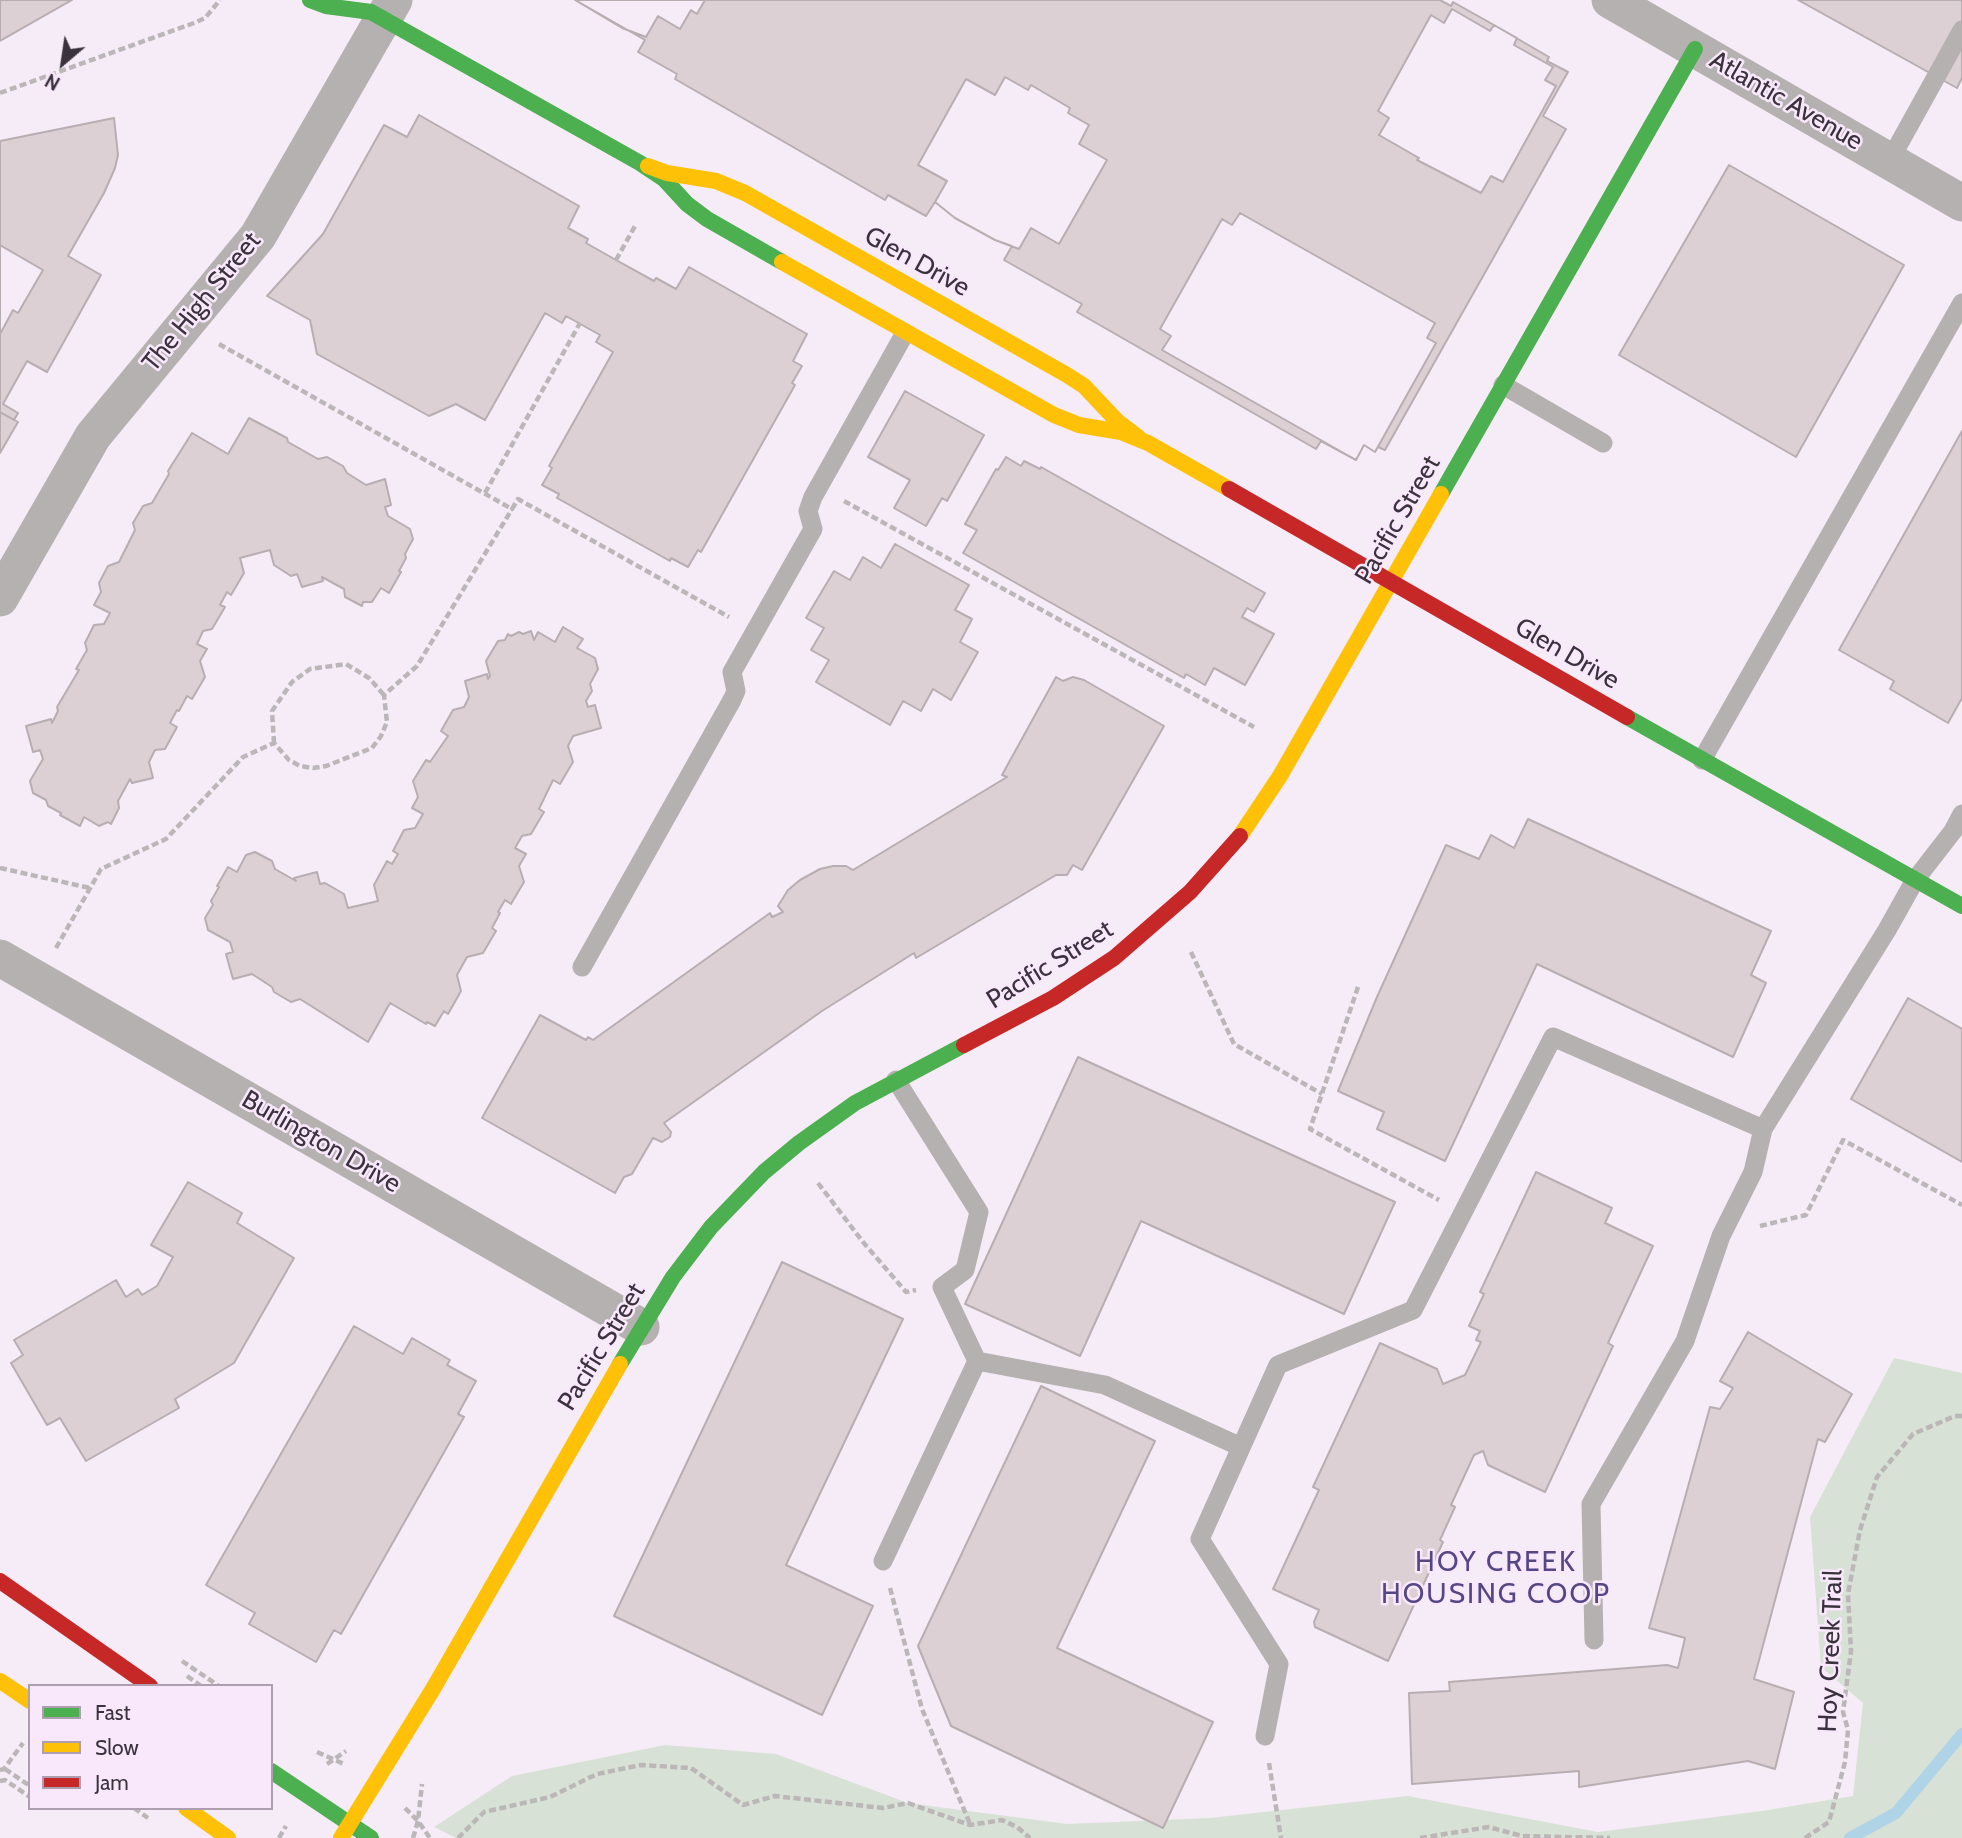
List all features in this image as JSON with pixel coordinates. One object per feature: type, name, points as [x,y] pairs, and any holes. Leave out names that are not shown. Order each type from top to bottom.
[{"type":"street","name":"Glen Drive","points":[[310,0],[326,6],[379,8],[640,163],[664,179],[687,204],[707,219],[905,332],[1054,415],[1079,425],[1121,432],[1148,443]]},
{"type":"street","name":"Atlantic Avenue","points":[[1609,0],[1962,203]]},
{"type":"street","name":"The High Street","points":[[0,598],[93,436],[264,226],[379,8]]},
{"type":"street","name":"Pacific Street","points":[[346,1831],[433,1689],[641,1327],[698,1244],[764,1172],[838,1114],[896,1080],[1053,998],[1088,976],[1130,945],[1190,892],[1230,848],[1265,800],[1392,582],[1695,49]]},
{"type":"street","name":"Glen Drive","points":[[640,163],[667,173],[716,181],[745,193],[1067,375],[1084,386],[1118,422],[1148,443],[1962,906]]},
{"type":"street","name":"Burlington Drive","points":[[0,958],[641,1327]]},
{"type":"street","points":[[0,1581],[147,1684]]},
{"type":"street","points":[[0,1681],[28,1700]]},
{"type":"street","points":[[273,1773],[346,1831],[371,1838]]},
{"type":"street","points":[[189,1810],[228,1838]]},
{"type":"lane","points":[[1890,160],[1962,30]]},
{"type":"lane","points":[[1702,760],[1962,303]]},
{"type":"lane","points":[[582,967],[732,700],[736,691],[732,672],[813,529],[808,511],[819,487],[905,332]]},
{"type":"lane","points":[[1503,385],[1603,443]]},
{"type":"lane","points":[[1594,1640],[1591,1504],[1685,1341],[1721,1236],[1753,1172],[1763,1129],[1887,930],[1915,880],[1962,814]]},
{"type":"lane","points":[[1265,1735],[1279,1664],[1200,1539],[1278,1366],[1413,1310],[1553,1037],[1763,1129]]},
{"type":"lane","points":[[896,1080],[979,1212],[965,1270],[942,1287],[978,1361]]},
{"type":"lane","points":[[978,1361],[1105,1385],[1241,1447]]},
{"type":"lane","points":[[883,1561],[978,1361]]},
{"type":"path","points":[[0,93],[194,23],[205,18],[220,0]]},
{"type":"path","points":[[616,260],[635,226]]},
{"type":"path","points":[[485,493],[580,323]]},
{"type":"path","points":[[185,324],[512,509]]},
{"type":"path","points":[[819,487],[1254,727]]},
{"type":"path","points":[[384,695],[417,666],[518,499],[754,631]]},
{"type":"path","points":[[346,664],[369,678],[384,695],[387,722],[379,740],[365,752],[326,766],[310,768],[289,760],[274,743],[272,710],[292,682],[310,669],[346,664]]},
{"type":"path","points":[[55,948],[101,869],[166,839],[243,757],[274,743]]},
{"type":"path","points":[[0,868],[90,888]]},
{"type":"path","points":[[1191,952],[1234,1044],[1322,1094]]},
{"type":"path","points":[[1358,987],[1310,1129],[1462,1212]]},
{"type":"path","points":[[1721,1236],[1806,1215],[1843,1140],[1962,1205]]},
{"type":"path","points":[[818,1183],[906,1292],[942,1287]]},
{"type":"path","name":"Hoy Creek Trail","points":[[1805,1838],[1829,1822],[1845,1762],[1848,1730],[1843,1712],[1850,1651],[1848,1594],[1860,1530],[1877,1477],[1913,1434],[1955,1416],[1962,1416]]},
{"type":"path","points":[[883,1561],[922,1709],[970,1825]]},
{"type":"path","points":[[1265,1735],[1281,1838]]},
{"type":"path","points":[[23,1743],[2,1767],[28,1785]]},
{"type":"path","points":[[458,1838],[484,1812],[550,1797],[597,1774],[641,1765],[691,1768],[743,1805],[775,1796],[883,1808],[908,1803],[970,1825],[1002,1820],[1017,1827],[1030,1838]]},
{"type":"path","points":[[0,1781],[5,1780],[28,1796]]},
{"type":"path","points":[[403,1807],[418,1821],[430,1838]]},
{"type":"path","points":[[413,1838],[418,1821]]},
{"type":"path","points":[[1420,1838],[1489,1827],[1522,1836],[1610,1838]]},
{"type":"shaded area","points":[[1894,1358],[1962,1373],[1962,1838],[456,1838],[434,1827],[512,1776],[665,1745],[776,1754],[908,1803],[1067,1824],[1210,1818],[1408,1796],[1598,1832],[1762,1811],[1853,1796],[1863,1703],[1821,1667],[1810,1517]]},
{"type":"building","points":[[0,0],[72,0],[0,41]]},
{"type":"building","points":[[575,0],[705,0],[697,14],[691,10],[680,29],[658,16],[646,37],[622,28]]},
{"type":"building","points":[[575,0],[1440,0],[1451,6],[1453,2],[1494,25],[1549,57],[1547,61],[1568,72],[1543,116],[1566,129],[1385,450],[1378,447],[1375,452],[1364,445],[1356,460],[1321,441],[1316,449],[1077,312],[1082,304],[1004,260],[1012,246],[995,240],[955,218],[935,202],[926,216],[888,195],[885,200],[675,79],[677,74],[638,52],[645,40]]},
{"type":"building","points":[[1798,0],[1962,0],[1962,78],[1957,88]]},
{"type":"building","points":[[1452,9],[1490,31],[1494,25],[1517,38],[1514,45],[1553,67],[1545,80],[1556,86],[1503,182],[1491,176],[1481,193],[1417,160],[1419,158],[1379,135],[1389,118],[1378,111],[1431,15],[1444,23]]},
{"type":"building","points":[[1005,77],[1028,90],[1031,85],[1070,108],[1068,113],[1089,125],[1079,144],[1107,160],[1059,244],[1031,228],[1019,249],[995,240],[955,218],[935,202],[947,181],[918,165],[966,79],[995,95]]},
{"type":"building","points":[[419,115],[579,206],[568,228],[588,239],[586,243],[616,260],[654,281],[656,278],[676,289],[689,267],[807,334],[793,361],[802,366],[792,383],[795,385],[701,552],[698,550],[688,567],[671,558],[670,561],[557,498],[559,494],[542,485],[552,468],[549,466],[613,352],[596,342],[600,335],[566,316],[562,323],[545,313],[485,420],[456,404],[429,416],[317,354],[310,320],[267,296],[323,234],[384,125],[407,137]]},
{"type":"building","points":[[114,118],[118,155],[115,168],[68,256],[101,275],[47,372],[27,361],[3,404],[18,413],[14,420],[0,412],[0,141]]},
{"type":"building","points":[[1729,165],[1904,265],[1796,457],[1619,355]]},
{"type":"building","points":[[1240,213],[1435,323],[1427,338],[1436,343],[1375,452],[1364,445],[1356,460],[1162,350],[1171,336],[1160,329],[1222,219],[1232,225]]},
{"type":"building","points":[[0,245],[43,270],[18,313],[13,310],[0,334]]},
{"type":"building","points":[[905,391],[984,435],[947,501],[942,498],[926,526],[894,508],[910,480],[868,457]]},
{"type":"building","points":[[0,412],[18,422],[0,453]]},
{"type":"building","points":[[249,418],[287,438],[288,442],[318,459],[327,457],[343,466],[347,473],[366,485],[385,479],[391,505],[385,507],[388,516],[410,529],[413,539],[405,554],[406,558],[399,571],[401,572],[389,593],[381,588],[372,602],[363,602],[362,606],[345,597],[344,589],[322,577],[323,581],[302,587],[297,574],[291,576],[274,565],[270,550],[240,558],[244,573],[231,595],[227,592],[220,605],[225,607],[212,629],[203,631],[197,644],[207,649],[200,661],[205,677],[192,699],[187,696],[179,711],[177,710],[170,723],[177,727],[165,749],[155,750],[149,762],[153,778],[132,783],[130,779],[118,801],[119,808],[111,824],[108,822],[99,826],[84,817],[80,826],[60,815],[61,813],[48,806],[46,800],[33,793],[30,781],[43,759],[40,750],[33,752],[26,726],[51,719],[52,723],[58,711],[57,707],[79,670],[76,669],[87,650],[85,643],[94,625],[104,624],[110,613],[94,605],[101,592],[99,583],[108,566],[119,562],[135,530],[133,523],[143,506],[152,503],[192,433],[228,454]]},
{"type":"building","points":[[1962,431],[1962,698],[1948,723],[1890,689],[1894,681],[1839,650]]},
{"type":"building","points":[[1006,457],[1021,466],[1024,461],[1040,469],[1041,467],[1265,593],[1254,612],[1247,608],[1242,617],[1274,634],[1245,685],[1214,668],[1205,685],[1186,674],[1184,678],[963,553],[977,530],[965,524],[996,469],[998,470]]},
{"type":"building","points":[[895,544],[969,585],[955,610],[972,619],[960,642],[978,652],[951,700],[933,689],[921,711],[903,701],[890,725],[816,682],[829,660],[811,650],[824,628],[806,618],[834,571],[850,580],[863,557],[881,568]]},
{"type":"building","points":[[563,627],[583,639],[577,648],[595,658],[598,669],[590,684],[592,691],[586,701],[588,707],[595,705],[601,728],[573,736],[568,746],[573,762],[560,784],[553,780],[539,809],[544,812],[531,834],[522,836],[515,848],[526,854],[519,866],[524,882],[511,904],[505,900],[498,912],[500,913],[492,928],[496,931],[483,953],[467,957],[457,975],[461,991],[448,1014],[444,1011],[435,1026],[427,1022],[426,1024],[390,1003],[368,1042],[300,999],[291,1002],[252,974],[233,979],[226,954],[233,952],[230,942],[208,930],[205,918],[213,905],[211,901],[219,887],[217,886],[228,867],[237,872],[246,855],[255,852],[272,861],[275,869],[296,881],[294,878],[317,872],[320,884],[325,883],[344,894],[348,908],[378,901],[374,885],[387,861],[392,864],[398,854],[393,851],[404,830],[415,828],[423,814],[412,808],[418,797],[413,781],[426,760],[430,762],[448,736],[441,731],[453,710],[464,707],[469,697],[465,681],[487,674],[488,679],[490,676],[486,661],[498,641],[505,640],[508,634],[511,636],[531,631],[534,640],[538,632],[555,642]]},
{"type":"building","points":[[1056,677],[1063,681],[1073,677],[1084,680],[1164,726],[1082,870],[1073,865],[1067,875],[1056,875],[916,958],[914,953],[822,1011],[664,1123],[671,1132],[670,1137],[662,1142],[653,1138],[632,1174],[624,1177],[615,1193],[482,1118],[540,1015],[586,1040],[588,1037],[593,1040],[770,913],[772,917],[783,912],[778,906],[788,890],[800,880],[820,869],[833,866],[846,866],[853,870],[1007,777],[1002,775]]},
{"type":"building","points":[[1528,819],[1771,931],[1751,975],[1766,983],[1733,1057],[1537,964],[1445,1161],[1377,1129],[1384,1112],[1338,1091],[1446,845],[1479,859],[1491,835],[1514,848]]},
{"type":"building","points":[[1908,998],[1962,1029],[1962,1162],[1851,1099]]},
{"type":"building","points":[[1078,1057],[1395,1202],[1344,1314],[1141,1221],[1080,1356],[965,1304]]},
{"type":"building","points":[[1536,1172],[1612,1208],[1605,1223],[1653,1246],[1608,1343],[1613,1346],[1545,1492],[1488,1465],[1483,1451],[1474,1455],[1451,1505],[1455,1507],[1440,1540],[1443,1542],[1388,1661],[1315,1627],[1314,1622],[1319,1610],[1273,1589],[1319,1490],[1313,1487],[1380,1343],[1437,1369],[1443,1384],[1465,1375],[1481,1342],[1476,1340],[1480,1331],[1469,1326],[1484,1294],[1480,1292]]},
{"type":"building","points":[[188,1182],[242,1213],[237,1223],[294,1258],[234,1363],[175,1399],[179,1408],[86,1461],[60,1418],[47,1425],[11,1363],[23,1355],[14,1340],[116,1280],[126,1297],[138,1289],[142,1295],[157,1286],[173,1257],[151,1245]]},
{"type":"building","points":[[782,1262],[903,1319],[786,1565],[873,1606],[822,1715],[614,1616]]},
{"type":"building","points":[[354,1326],[403,1354],[412,1338],[450,1360],[447,1365],[476,1381],[458,1414],[464,1417],[341,1634],[334,1630],[316,1662],[249,1624],[255,1613],[206,1585]]},
{"type":"building","points":[[1748,1332],[1852,1394],[1825,1442],[1818,1439],[1754,1679],[1794,1692],[1775,1769],[1748,1761],[1579,1787],[1579,1771],[1412,1784],[1409,1693],[1450,1691],[1449,1682],[1667,1665],[1678,1668],[1685,1638],[1649,1628],[1710,1407],[1720,1409],[1733,1388],[1720,1381]]},
{"type":"building","points":[[1041,1386],[1155,1441],[1057,1648],[1213,1722],[1163,1828],[951,1726],[918,1646]]},
{"type":"waterway","points":[[1850,1838],[1896,1813],[1962,1734]]},
{"type":"traffic: fast","points":[[310,0],[326,6],[371,12],[640,163],[664,179],[687,204],[707,219],[782,262]]},
{"type":"traffic: fast","points":[[1441,494],[1695,49]]},
{"type":"traffic: fast","points":[[1627,717],[1962,906]]},
{"type":"traffic: fast","points":[[620,1364],[673,1277],[711,1227],[764,1172],[855,1103],[964,1045]]},
{"type":"traffic: fast","points":[[273,1772],[371,1838]]},
{"type":"traffic: slow","points":[[648,166],[667,173],[716,181],[745,193],[1067,375],[1084,386],[1118,422],[1138,437]]},
{"type":"traffic: slow","points":[[782,262],[1054,415],[1079,425],[1121,432],[1148,443],[1229,489]]},
{"type":"traffic: slow","points":[[1240,836],[1280,776],[1441,494]]},
{"type":"traffic: slow","points":[[341,1838],[433,1689],[620,1364]]},
{"type":"traffic: slow","points":[[0,1681],[28,1700]]},
{"type":"traffic: slow","points":[[189,1810],[228,1838]]},
{"type":"traffic: jam","points":[[1229,489],[1627,717]]},
{"type":"traffic: jam","points":[[964,1045],[1053,998],[1114,958],[1190,892],[1240,836]]},
{"type":"traffic: jam","points":[[0,1581],[147,1684]]},
{"type":"district","name":"HOY CREEK HOUSING COOP","points":[[1496,1579]]}]
